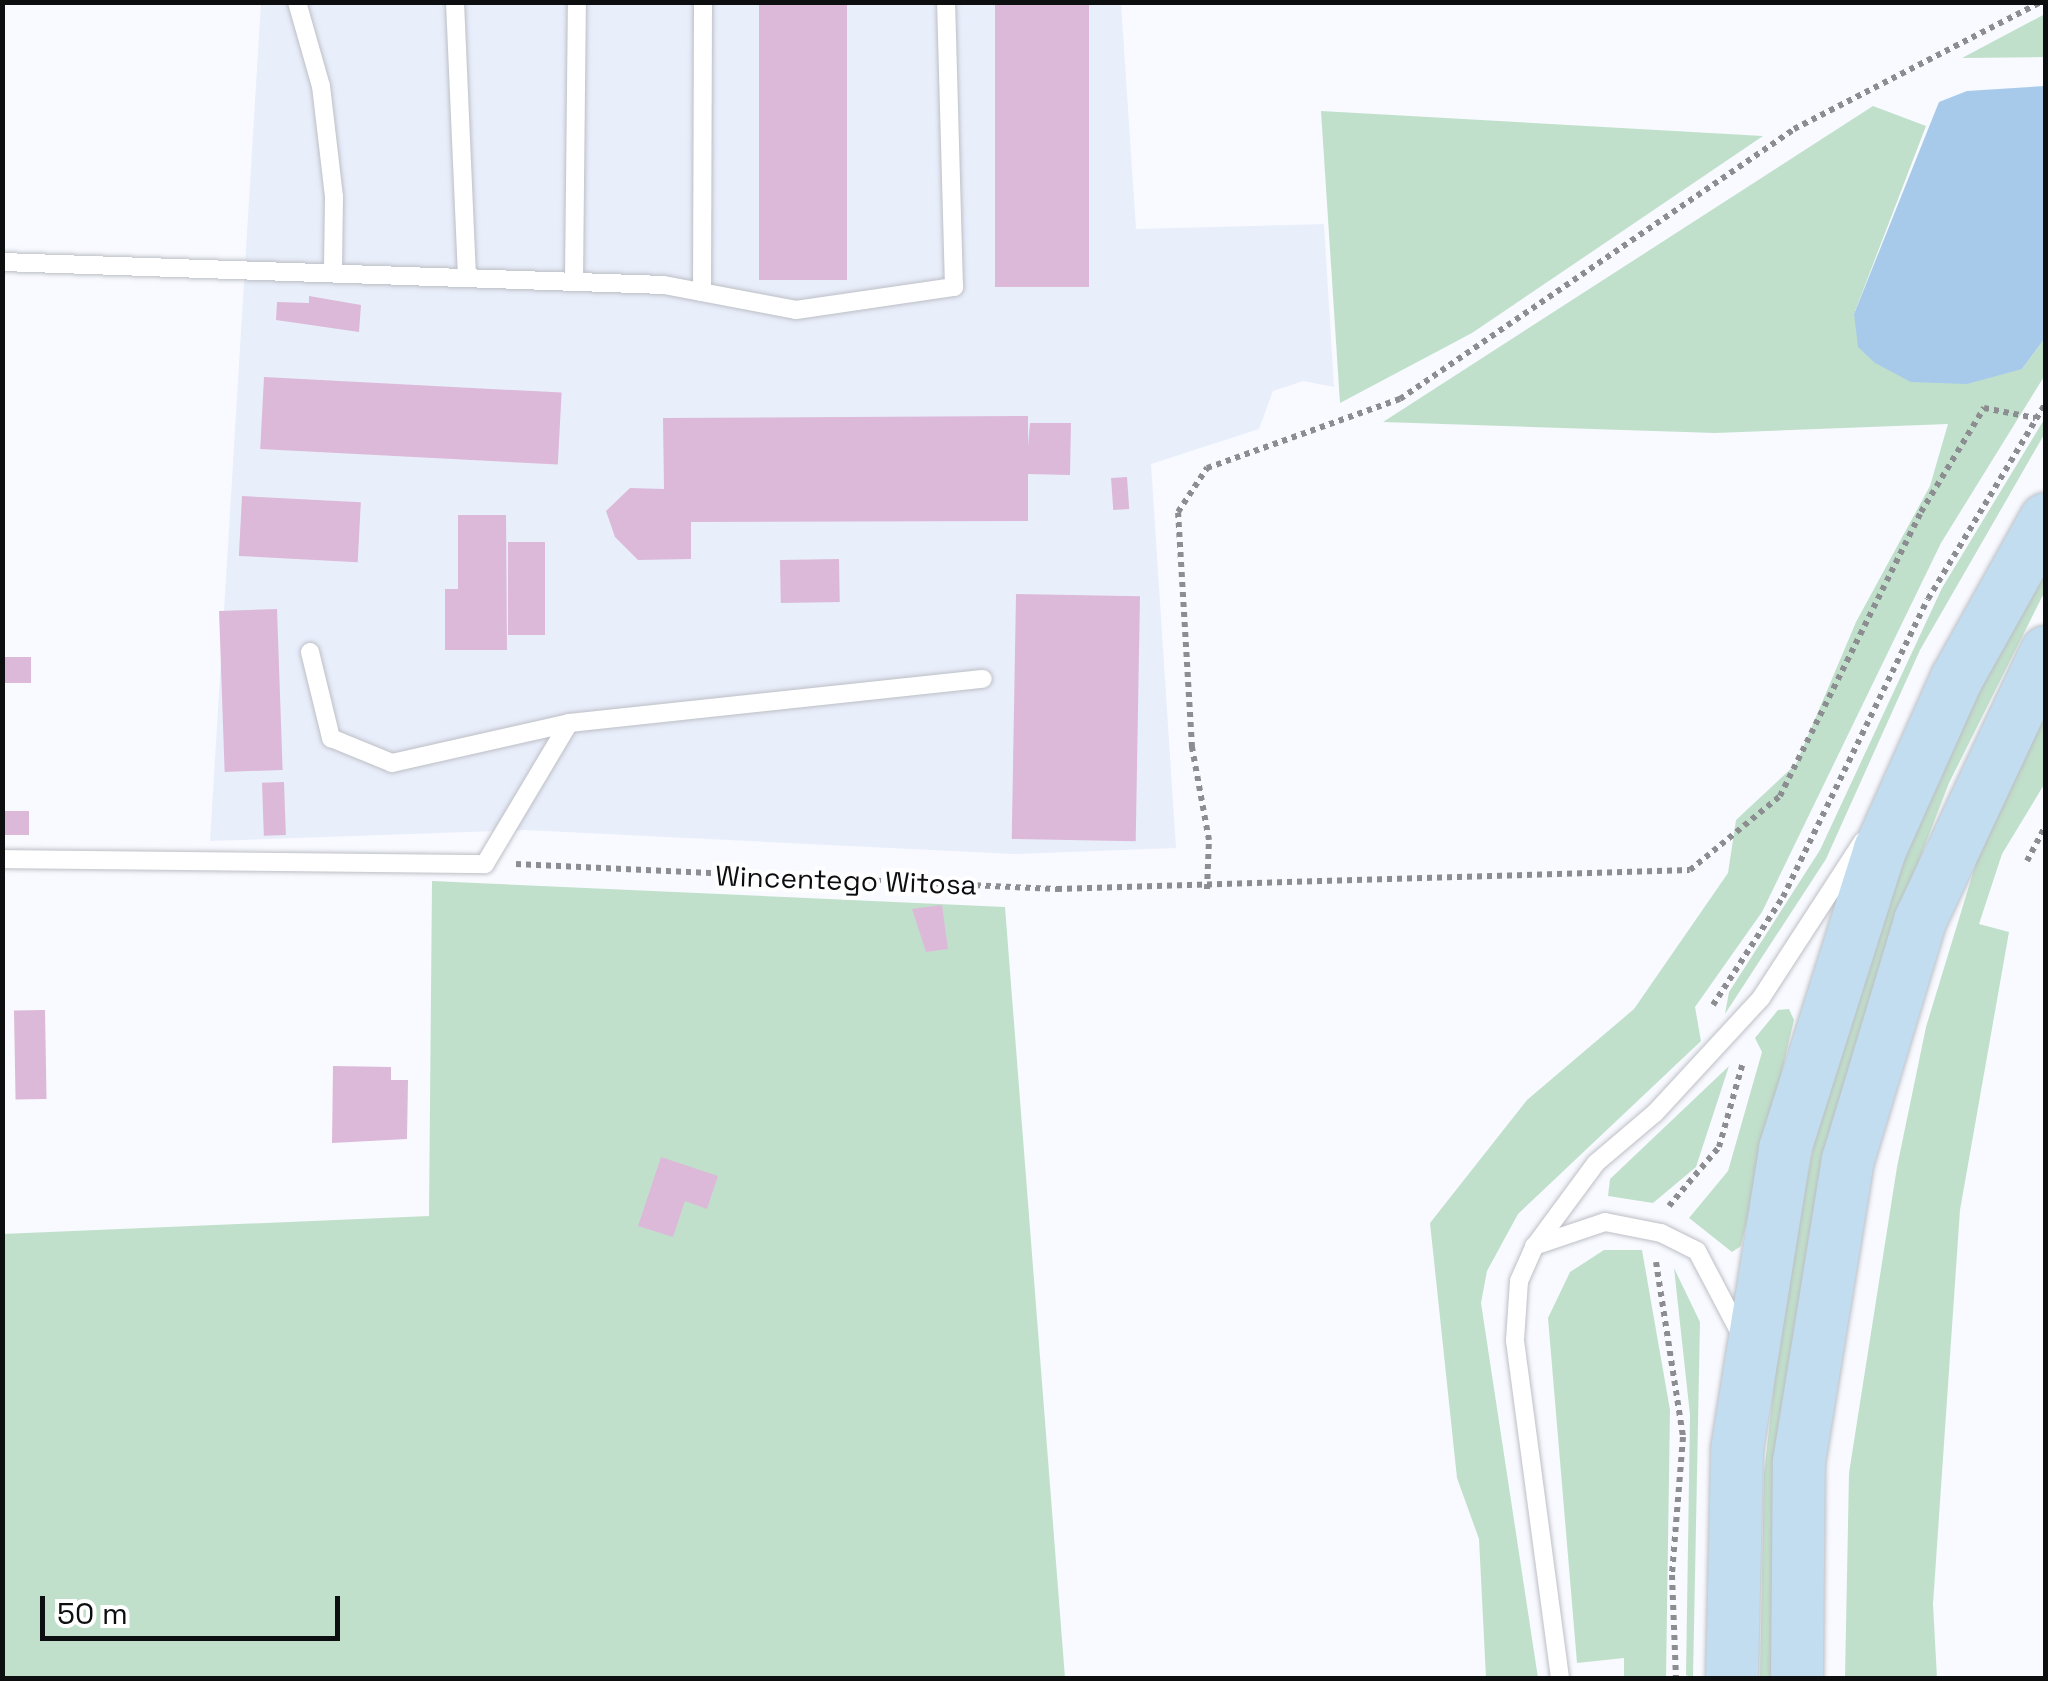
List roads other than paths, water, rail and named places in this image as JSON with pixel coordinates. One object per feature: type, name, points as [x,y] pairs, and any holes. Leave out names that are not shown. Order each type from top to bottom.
[{"type":"main road","points":[[1732,1678],[1732,1523],[1747,1361],[1804,1078],[1852,922],[1909,782],[2046,519]]},
{"type":"main road","points":[[1796,1678],[1799,1462],[1848,1160],[1920,921],[2046,652]]},
{"type":"lane","points":[[297,2],[321,86],[334,197],[333,269]]},
{"type":"lane","points":[[455,2],[467,275]]},
{"type":"lane","points":[[574,280],[578,2]]},
{"type":"lane","points":[[702,292],[703,2]]},
{"type":"lane","points":[[2,262],[333,269],[574,280],[702,292],[796,310],[954,287],[946,2]]},
{"type":"lane","points":[[310,652],[332,738],[392,763],[569,723],[983,679]]},
{"type":"lane","points":[[2,859],[485,864],[569,723]]},
{"type":"lane","points":[[1560,1678],[1514,1340],[1519,1281],[1534,1246],[1596,1163],[1731,1033],[1909,782]]},
{"type":"lane","points":[[1534,1246],[1606,1222],[1661,1233],[1698,1251],[1718,1279],[1747,1361]]},
{"type":"water","points":[[2045,86],[2045,338],[2022,369],[1967,384],[1911,382],[1875,363],[1858,347],[1854,314],[1939,102],[1967,91]]}]
